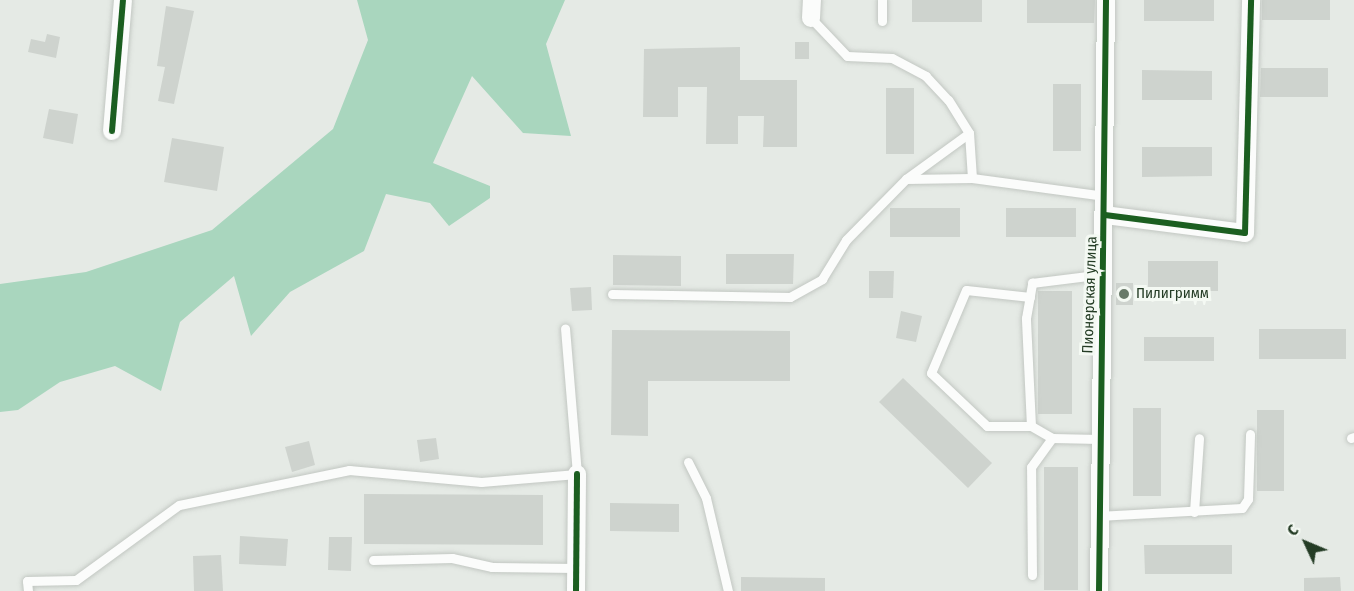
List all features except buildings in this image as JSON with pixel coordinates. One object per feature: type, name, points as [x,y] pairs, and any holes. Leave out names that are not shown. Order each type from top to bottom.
[{"type":"street","points":[[112,131],[123,0]]},
{"type":"street","name":"Пионерская улица","points":[[1100,591],[1098,516],[1105,215],[1106,0]]},
{"type":"street","points":[[1105,215],[1245,233],[1251,0]]},
{"type":"street","points":[[576,591],[577,474]]},
{"type":"lane","points":[[882,0],[882,21]]},
{"type":"lane","points":[[812,9],[847,56],[892,58],[926,76],[948,100],[969,133],[972,178]]},
{"type":"lane","points":[[612,294],[790,297],[822,279],[846,240],[906,179],[969,133]]},
{"type":"lane","points":[[906,179],[972,178],[1105,196]]},
{"type":"lane","points":[[1031,426],[1026,318],[1032,283],[1103,274]]},
{"type":"lane","points":[[1030,297],[966,290],[931,373],[987,426],[1031,426],[1052,438],[1099,439]]},
{"type":"lane","points":[[28,591],[27,581],[76,580],[179,505],[349,470],[481,482],[577,474],[565,328]]},
{"type":"lane","points":[[1098,516],[1232,511],[1242,508],[1248,499],[1250,434]]},
{"type":"lane","points":[[1032,575],[1031,467],[1052,438]]},
{"type":"lane","points":[[1194,512],[1199,438]]},
{"type":"lane","points":[[688,462],[706,498],[728,591]]},
{"type":"lane","points":[[373,560],[452,558],[492,567],[576,568]]},
{"type":"shaded area","points":[[357,0],[565,0],[546,44],[571,136],[523,133],[472,76],[433,163],[490,186],[490,198],[449,226],[430,203],[386,194],[364,251],[290,292],[251,336],[234,276],[180,322],[161,391],[115,366],[60,382],[18,410],[0,412],[0,284],[86,272],[212,230],[333,129],[368,40]]},
{"type":"cycle path","points":[[112,131],[123,0]]},
{"type":"cycle path","points":[[1099,591],[1106,0]]},
{"type":"cycle path","points":[[1105,215],[1245,233],[1251,0]]},
{"type":"cycle path","points":[[576,591],[577,474]]},
{"type":"place","name":"Пилигримм","points":[[1124,294]]}]
